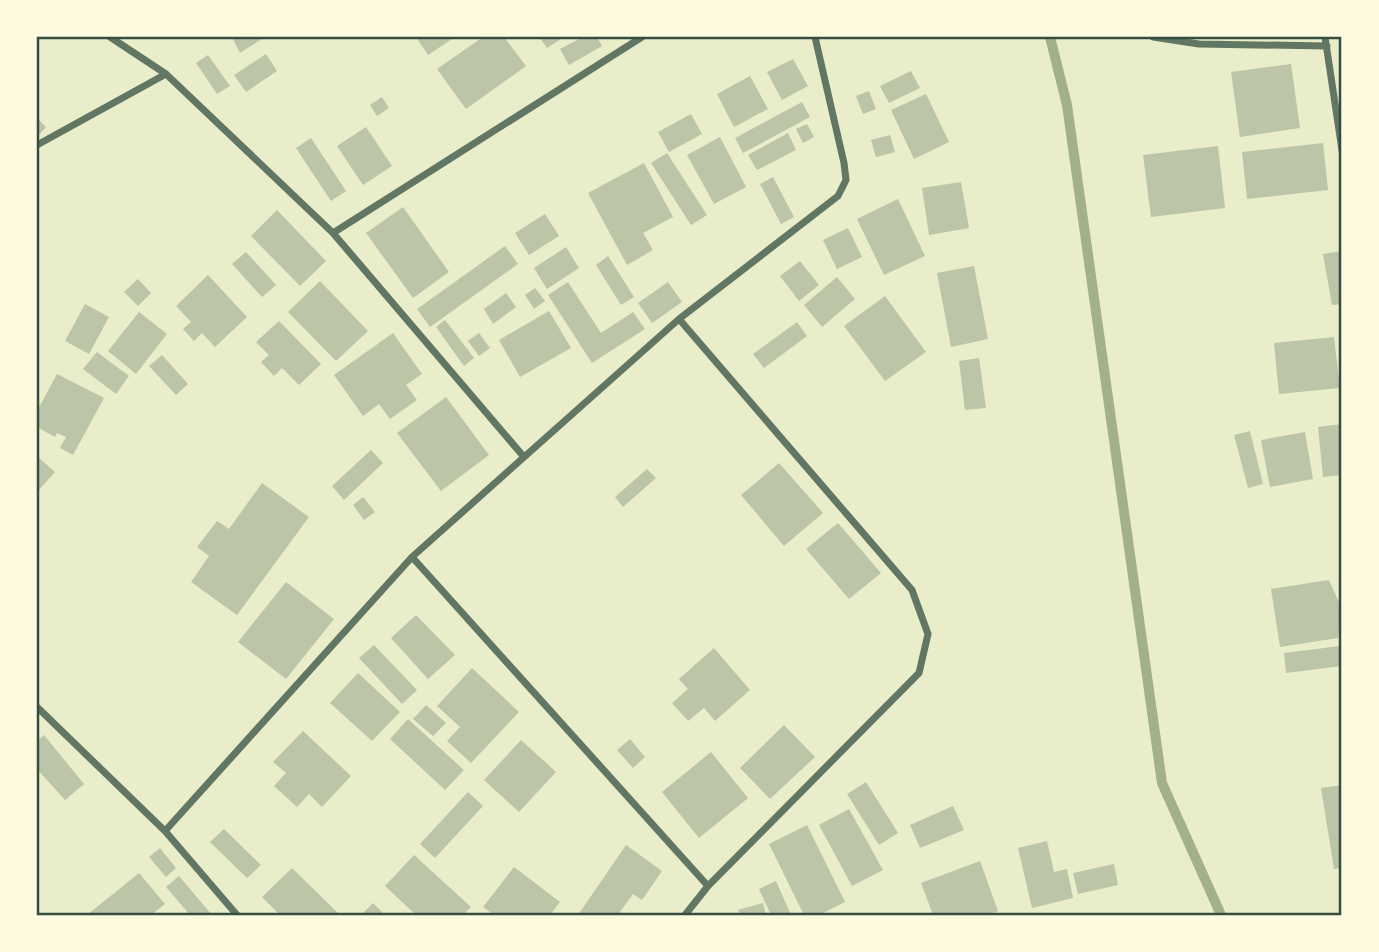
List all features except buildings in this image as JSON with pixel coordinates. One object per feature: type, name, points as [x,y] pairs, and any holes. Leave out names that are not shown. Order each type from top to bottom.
[{"type":"street","points":[[110,37],[166,74],[333,233],[524,457]]},
{"type":"street","points":[[333,233],[642,37]]},
{"type":"street","points":[[166,831],[412,557],[679,319],[838,196],[846,180],[815,37]]},
{"type":"street","points":[[1153,37],[1199,44],[1326,46]]},
{"type":"street","points":[[1325,37],[1342,150]]},
{"type":"street","points":[[37,145],[166,74]]},
{"type":"street","points":[[679,319],[912,590],[928,634],[919,673],[708,886],[685,915]]},
{"type":"street","points":[[412,557],[708,886]]},
{"type":"street","points":[[37,707],[166,831],[237,915]]},
{"type":"waterway","points":[[1050,37],[1067,105],[1162,783],[1221,915]]}]
